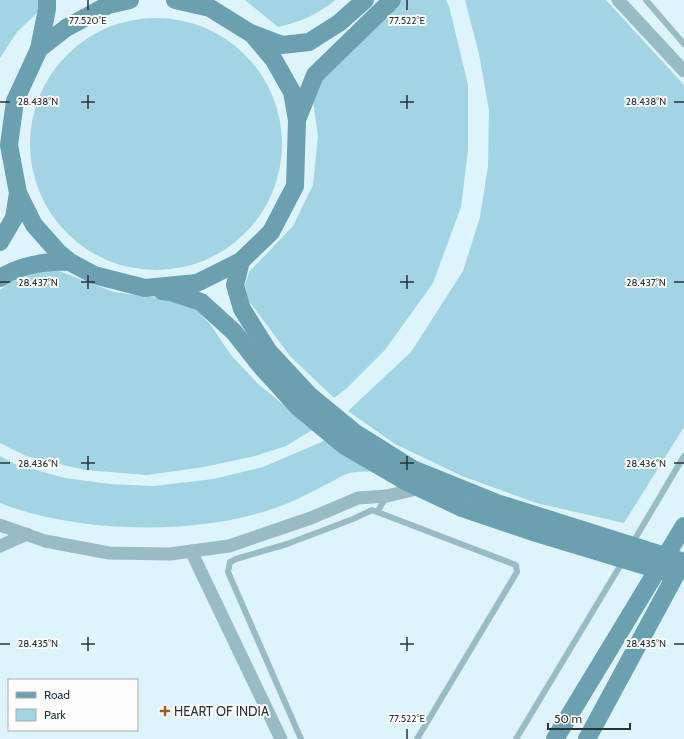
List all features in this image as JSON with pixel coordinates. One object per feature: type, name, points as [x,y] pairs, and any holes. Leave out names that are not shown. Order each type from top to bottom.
[{"type":"street","points":[[47,0],[47,9],[39,49],[15,101],[9,145],[18,192],[34,225],[59,253],[70,262],[94,276],[145,288],[170,292],[201,302],[234,332],[259,364],[298,408],[345,446],[421,488],[462,508],[536,533],[628,552]]},
{"type":"street","points":[[39,49],[66,28],[108,5],[130,0]]},
{"type":"street","points":[[175,0],[210,8],[252,34],[282,45],[309,42],[339,23],[365,0]]},
{"type":"street","points":[[297,120],[315,75],[392,0]]},
{"type":"street","points":[[618,0],[684,71]]},
{"type":"street","points":[[145,288],[197,282],[241,261],[271,232],[295,186],[297,120],[292,92],[274,60],[252,34]]},
{"type":"street","points":[[0,242],[14,218],[18,192]]},
{"type":"street","points":[[0,278],[20,268],[49,261],[70,262]]},
{"type":"street","points":[[241,261],[235,285],[242,309],[269,352],[309,395],[354,432],[413,469],[441,481],[498,504],[628,552],[661,563],[681,566],[587,739]]},
{"type":"street","points":[[0,525],[45,541],[109,553],[170,554],[229,546],[311,518],[358,498],[387,496],[421,488]]},
{"type":"street","points":[[555,739],[684,526]]},
{"type":"street","points":[[0,546],[26,534]]},
{"type":"street","points":[[192,551],[281,739]]},
{"type":"lane","points":[[646,0],[684,44]]},
{"type":"lane","points":[[516,739],[684,456]]},
{"type":"lane","points":[[377,512],[387,496]]},
{"type":"lane","points":[[301,739],[228,572],[230,562],[287,544],[353,519],[367,511],[372,510],[516,565],[516,572],[417,739]]},
{"type":"green space","points":[[0,0],[39,0],[40,10],[17,32],[0,58]]},
{"type":"green space","points":[[245,0],[335,0],[322,10],[308,17],[278,27]]},
{"type":"green space","points":[[402,0],[446,0],[449,6],[468,85],[468,150],[461,207],[433,283],[385,350],[346,389],[334,398],[290,356],[249,301],[245,285],[249,272],[293,226],[313,185],[318,136],[313,101],[319,80]]},
{"type":"green space","points":[[465,0],[606,0],[684,85],[684,427],[624,523],[536,503],[462,476],[395,444],[348,411],[411,352],[463,271],[480,217],[488,166],[489,110],[479,54]]},
{"type":"green space","points":[[144,18],[168,18],[193,23],[216,32],[236,46],[254,64],[268,84],[277,107],[282,132],[280,169],[268,204],[254,224],[236,242],[216,256],[193,265],[168,270],[144,270],[119,265],[96,256],[76,242],[58,224],[44,204],[35,181],[30,156],[30,132],[35,107],[44,84],[58,64],[76,46],[96,32],[119,23]]},
{"type":"green space","points":[[51,268],[114,292],[189,302],[210,324],[231,355],[258,384],[314,429],[286,446],[255,456],[204,467],[147,475],[85,470],[26,456],[0,443],[0,290],[11,282]]},
{"type":"green space","points":[[326,440],[379,471],[349,473],[274,509],[236,519],[168,527],[97,525],[30,513],[0,503],[0,456],[17,465],[65,478],[109,484],[154,486],[213,479],[263,467]]},
{"type":"place","name":"HEART OF INDIA","points":[[165,711]]}]
